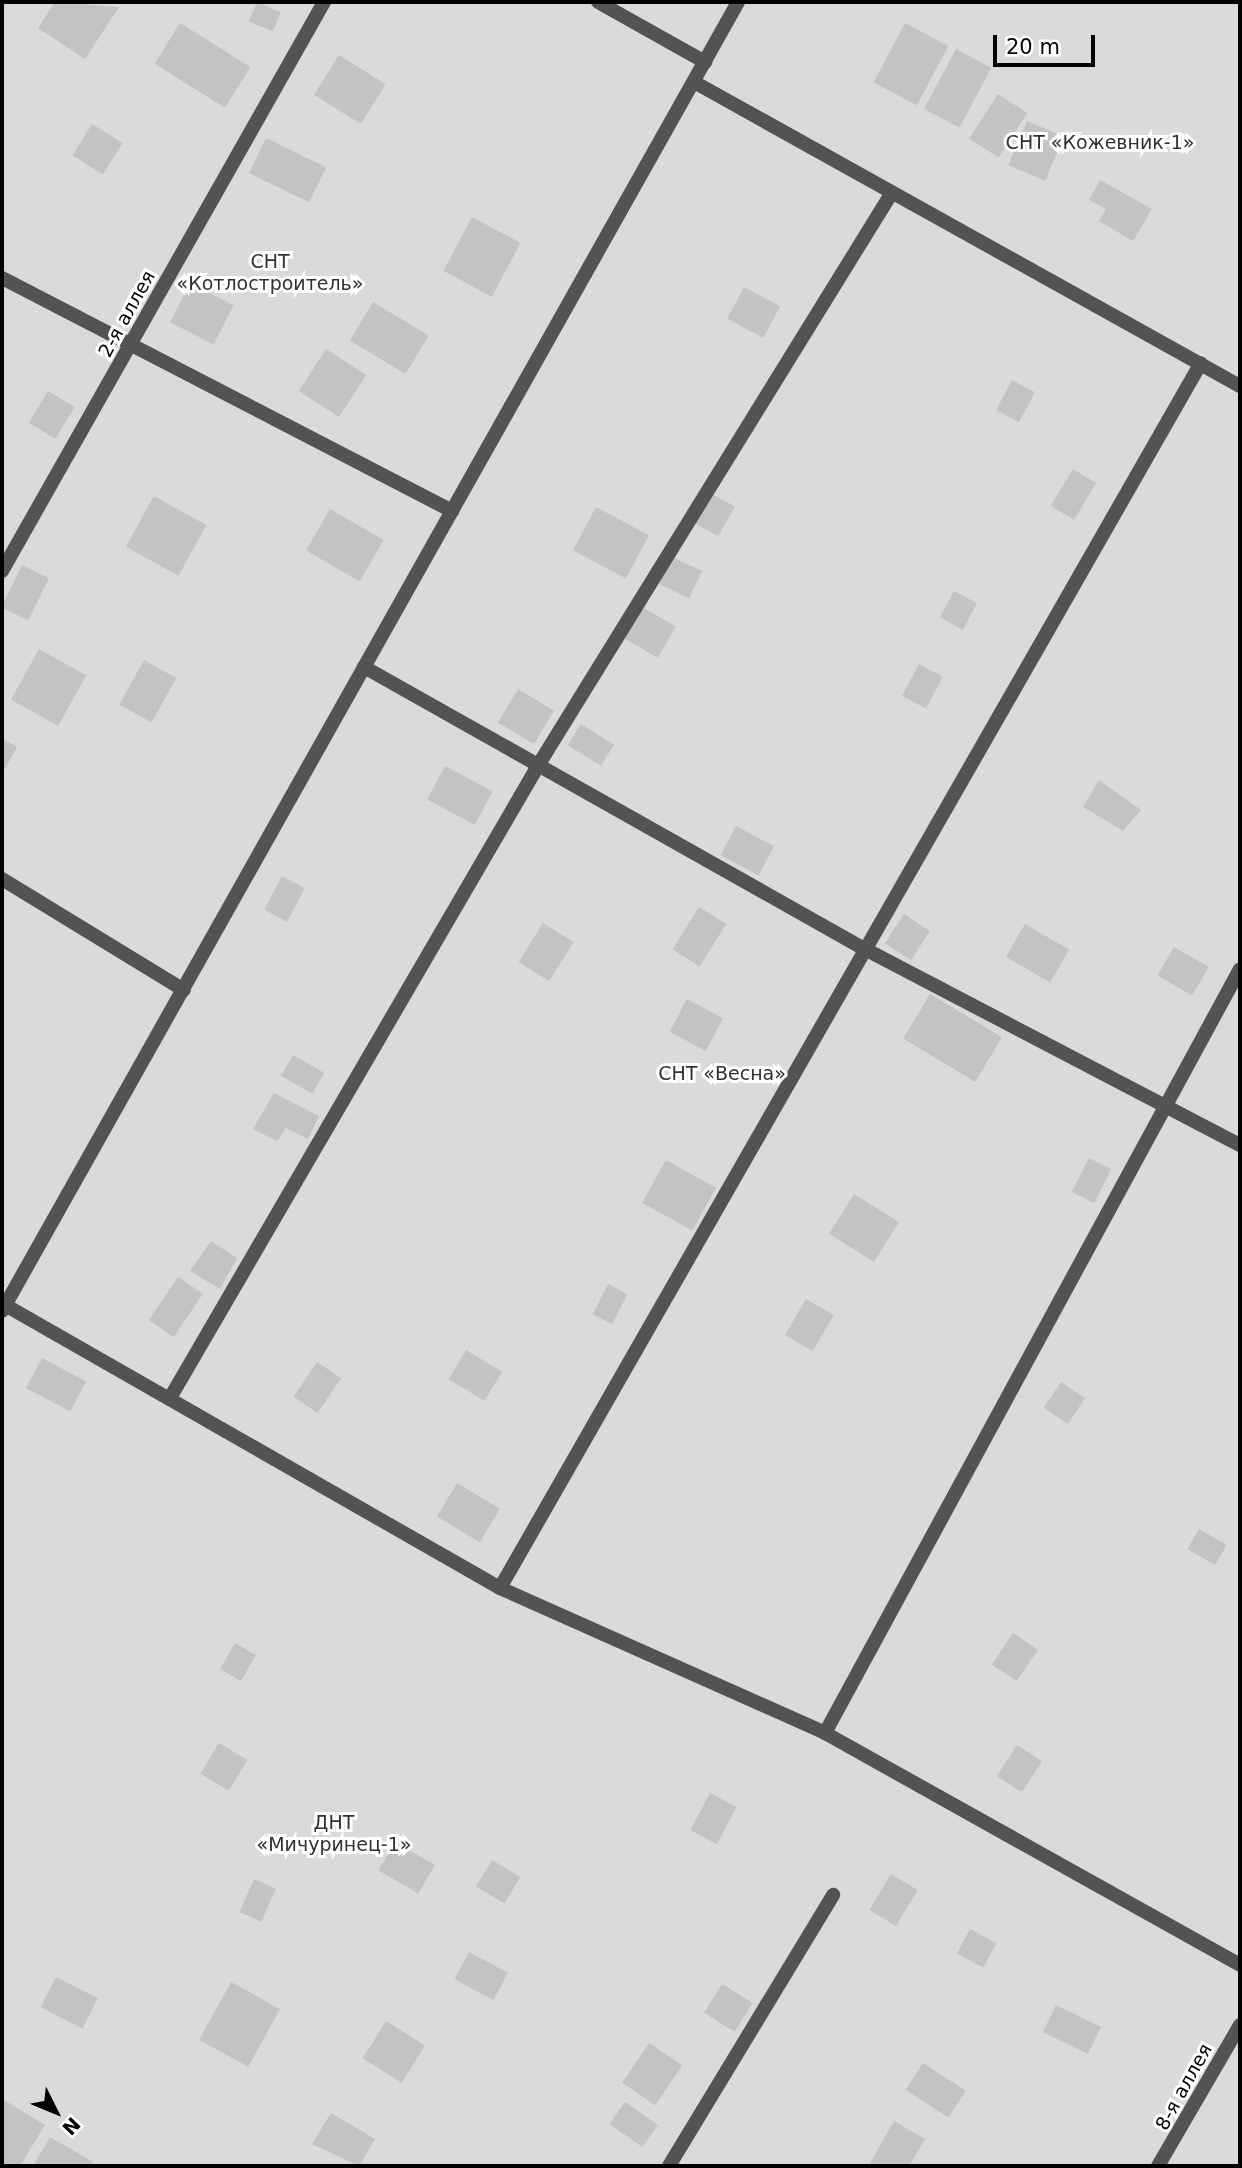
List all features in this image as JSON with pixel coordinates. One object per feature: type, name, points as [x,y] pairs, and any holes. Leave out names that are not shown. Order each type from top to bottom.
[{"type":"street","name":"2-я аллея","points":[[2,570],[132,347],[324,2]]},
{"type":"street","points":[[598,2],[705,62]]},
{"type":"street","points":[[738,2],[3,1308],[170,1398],[500,1588],[825,1734],[1240,1965]]},
{"type":"street","points":[[694,82],[1240,386]]},
{"type":"street","points":[[170,1398],[539,764],[891,194]]},
{"type":"street","points":[[2,278],[452,511]]},
{"type":"street","points":[[500,1588],[861,947],[1201,363]]},
{"type":"street","points":[[364,667],[861,947],[1162,1108],[1240,1145]]},
{"type":"street","points":[[2,879],[184,990]]},
{"type":"street","points":[[825,1734],[1162,1108],[1240,969]]},
{"type":"street","points":[[669,2166],[833,1895]]},
{"type":"street","name":"8-я аллея","points":[[1158,2166],[1240,2025]]},
{"type":"green space","points":[[2,2],[1240,2],[1240,2166],[2,2166]]},
{"type":"building","points":[[55,2],[119,7],[85,59],[38,28]]},
{"type":"building","points":[[257,2],[281,12],[273,31],[249,21]]},
{"type":"building","points":[[180,23],[250,67],[225,108],[155,64]]},
{"type":"building","points":[[905,23],[948,46],[917,105],[874,82]]},
{"type":"building","points":[[956,49],[991,68],[959,128],[924,109]]},
{"type":"building","points":[[339,55],[386,84],[361,124],[314,95]]},
{"type":"building","points":[[998,94],[1027,113],[998,158],[969,138]]},
{"type":"building","points":[[1027,121],[1064,137],[1045,181],[1008,165]]},
{"type":"building","points":[[92,124],[123,143],[103,174],[72,155]]},
{"type":"building","points":[[266,138],[326,167],[309,202],[249,173]]},
{"type":"building","points":[[1100,180],[1152,209],[1133,241],[1099,221],[1106,209],[1089,200]]},
{"type":"building","points":[[472,217],[521,243],[492,297],[443,271]]},
{"type":"building","points":[[190,283],[234,305],[214,344],[170,322]]},
{"type":"building","points":[[744,287],[780,306],[763,338],[727,319]]},
{"type":"building","points":[[373,302],[429,335],[406,374],[350,341]]},
{"type":"building","points":[[326,349],[366,375],[339,417],[299,391]]},
{"type":"building","points":[[1012,380],[1035,392],[1019,422],[996,410]]},
{"type":"building","points":[[48,391],[75,407],[56,439],[29,423]]},
{"type":"building","points":[[1073,469],[1096,483],[1074,520],[1051,506]]},
{"type":"building","points":[[712,494],[735,507],[718,536],[696,524]]},
{"type":"building","points":[[154,496],[206,525],[178,576],[126,547]]},
{"type":"building","points":[[596,507],[649,535],[626,578],[573,550]]},
{"type":"building","points":[[330,509],[384,540],[360,582],[306,551]]},
{"type":"building","points":[[672,557],[702,571],[689,598],[659,584]]},
{"type":"building","points":[[22,565],[49,578],[28,620],[2,608]]},
{"type":"building","points":[[954,591],[977,603],[963,630],[940,617]]},
{"type":"building","points":[[642,607],[676,626],[658,658],[624,638]]},
{"type":"building","points":[[39,649],[86,675],[58,726],[11,700]]},
{"type":"building","points":[[144,660],[176,678],[152,723],[119,705]]},
{"type":"building","points":[[919,664],[943,677],[926,708],[902,696]]},
{"type":"building","points":[[518,689],[554,711],[534,744],[498,722]]},
{"type":"building","points":[[581,724],[614,745],[601,766],[568,745]]},
{"type":"building","points":[[2,738],[17,747],[2,774]]},
{"type":"building","points":[[445,766],[493,791],[475,825],[427,800]]},
{"type":"building","points":[[1099,780],[1141,810],[1123,831],[1083,807]]},
{"type":"building","points":[[736,826],[774,846],[758,875],[721,855]]},
{"type":"building","points":[[282,876],[305,888],[287,922],[264,910]]},
{"type":"building","points":[[699,907],[726,924],[700,966],[673,949]]},
{"type":"building","points":[[904,914],[930,931],[911,960],[885,943]]},
{"type":"building","points":[[543,923],[574,942],[549,981],[519,962]]},
{"type":"building","points":[[1025,924],[1069,949],[1050,982],[1006,957]]},
{"type":"building","points":[[1174,947],[1209,967],[1192,996],[1158,976]]},
{"type":"building","points":[[930,994],[1002,1037],[975,1082],[903,1039]]},
{"type":"building","points":[[687,999],[723,1018],[706,1051],[670,1032]]},
{"type":"building","points":[[293,1055],[324,1073],[312,1094],[281,1076]]},
{"type":"building","points":[[274,1093],[319,1116],[308,1139],[286,1128],[277,1141],[253,1129]]},
{"type":"building","points":[[1089,1158],[1111,1169],[1094,1203],[1072,1192]]},
{"type":"building","points":[[666,1160],[716,1188],[692,1230],[642,1203]]},
{"type":"building","points":[[854,1194],[899,1222],[874,1262],[829,1234]]},
{"type":"building","points":[[211,1241],[237,1258],[220,1289],[190,1271]]},
{"type":"building","points":[[178,1277],[203,1294],[174,1337],[149,1320]]},
{"type":"building","points":[[608,1284],[628,1294],[612,1324],[593,1314]]},
{"type":"building","points":[[806,1299],[834,1315],[813,1351],[785,1335]]},
{"type":"building","points":[[466,1350],[502,1372],[484,1401],[448,1379]]},
{"type":"building","points":[[42,1358],[86,1381],[70,1411],[26,1388]]},
{"type":"building","points":[[317,1362],[341,1378],[318,1413],[294,1397]]},
{"type":"building","points":[[1061,1382],[1085,1398],[1068,1424],[1044,1408]]},
{"type":"building","points":[[457,1483],[500,1509],[480,1542],[437,1516]]},
{"type":"building","points":[[1199,1529],[1227,1545],[1215,1565],[1188,1549]]},
{"type":"building","points":[[1013,1633],[1038,1650],[1017,1681],[992,1665]]},
{"type":"building","points":[[235,1643],[256,1655],[241,1681],[220,1669]]},
{"type":"building","points":[[219,1743],[247,1760],[229,1791],[200,1774]]},
{"type":"building","points":[[1017,1745],[1042,1761],[1022,1792],[997,1776]]},
{"type":"building","points":[[710,1793],[736,1807],[717,1844],[690,1830]]},
{"type":"building","points":[[395,1842],[435,1865],[418,1894],[378,1871]]},
{"type":"building","points":[[492,1860],[520,1877],[504,1904],[476,1887]]},
{"type":"building","points":[[891,1874],[918,1890],[896,1926],[869,1910]]},
{"type":"building","points":[[254,1879],[276,1889],[261,1922],[239,1912]]},
{"type":"building","points":[[970,1929],[996,1943],[983,1968],[957,1954]]},
{"type":"building","points":[[469,1952],[508,1973],[493,2000],[454,1979]]},
{"type":"building","points":[[56,1977],[98,1998],[82,2029],[41,2007]]},
{"type":"building","points":[[231,1982],[280,2009],[248,2067],[199,2040]]},
{"type":"building","points":[[722,1984],[753,2003],[735,2032],[704,2013]]},
{"type":"building","points":[[1056,2005],[1101,2027],[1088,2054],[1043,2032]]},
{"type":"building","points":[[386,2021],[425,2045],[402,2083],[363,2058]]},
{"type":"building","points":[[649,2043],[682,2065],[655,2105],[622,2083]]},
{"type":"building","points":[[923,2063],[966,2091],[948,2118],[906,2090]]},
{"type":"building","points":[[4,2100],[45,2125],[20,2166],[2,2166]]},
{"type":"building","points":[[625,2102],[658,2125],[642,2147],[610,2124]]},
{"type":"building","points":[[331,2113],[375,2139],[359,2166],[312,2144]]},
{"type":"building","points":[[894,2121],[925,2139],[909,2166],[876,2166],[870,2163]]},
{"type":"building","points":[[50,2137],[93,2162],[91,2166],[33,2166]]},
{"type":"park label","name":"СНТ «Кожевник-1»","points":[[1100,143]]},
{"type":"park label","name":"СНТ «Котлостроитель»","points":[[270,273]]},
{"type":"park label","name":"СНТ «Весна»","points":[[722,1074]]},
{"type":"park label","name":"ДНТ «Мичуринец-1»","points":[[334,1834]]}]
